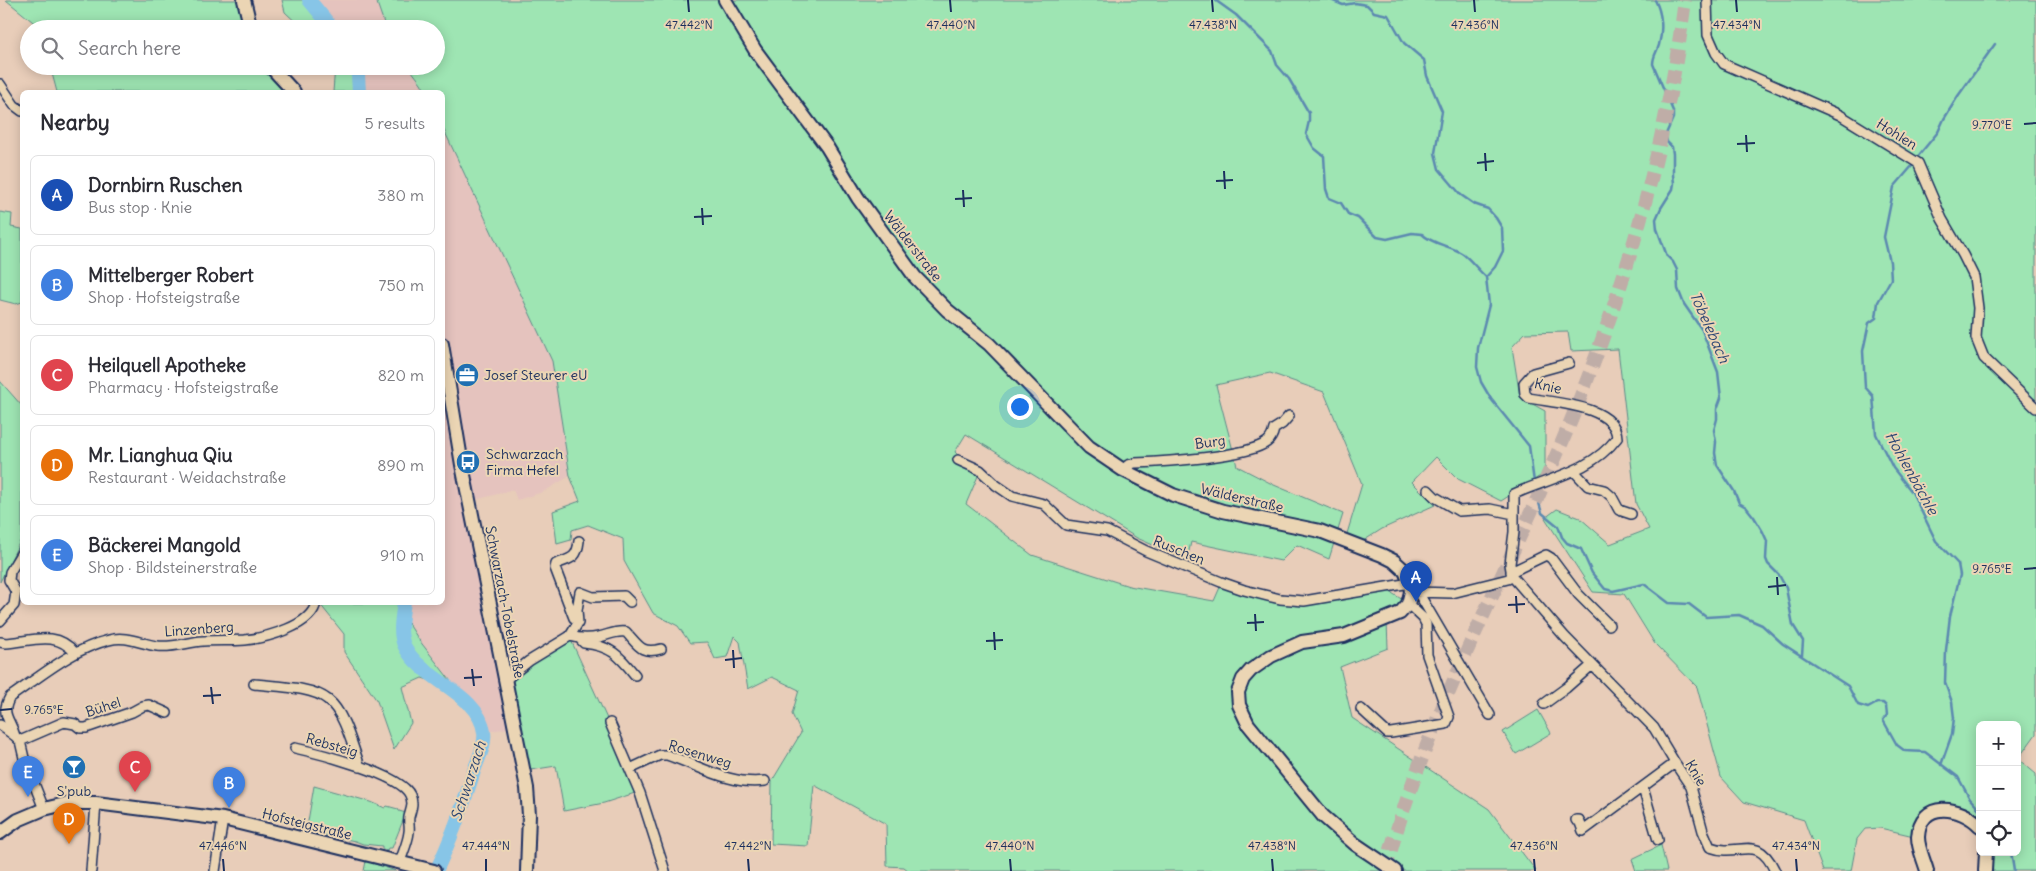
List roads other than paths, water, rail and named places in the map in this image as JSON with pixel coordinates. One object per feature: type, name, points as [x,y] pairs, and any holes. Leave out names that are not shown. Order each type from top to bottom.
[{"type":"street","points":[[244,0],[249,20]]},
{"type":"street","name":"Wälderstraße","points":[[725,0],[755,50],[827,147],[866,210],[915,277],[947,310],[988,344],[1089,447],[1123,470],[1173,495],[1223,511],[1320,531],[1366,548],[1400,566],[1412,593]]},
{"type":"street","name":"Hohlen","points":[[1707,0],[1708,35],[1716,53],[1724,64],[1840,114],[1918,163],[1942,220],[1974,278],[1977,293],[1976,338],[1978,348],[1984,358],[2011,386],[2036,408]]},
{"type":"street","points":[[278,75],[292,90]]},
{"type":"street","points":[[0,84],[14,105],[20,110]]},
{"type":"street","name":"Schwarzach-Tobelstraße","points":[[445,362],[462,465],[527,788],[529,816],[526,870]]},
{"type":"street","name":"Knie","points":[[1569,363],[1533,373],[1524,383],[1525,394],[1529,398],[1576,405],[1612,422],[1617,428],[1617,438],[1598,457],[1574,471],[1514,494],[1514,532],[1510,564],[1512,574],[1592,665],[1648,720],[1691,786],[1703,831],[1710,847],[1717,849],[1753,848],[1762,851],[1768,858],[1774,871]]},
{"type":"street","name":"Burg","points":[[1123,470],[1128,465],[1135,463],[1193,459],[1253,448],[1268,442],[1274,434],[1274,429],[1289,416]]},
{"type":"street","name":"Ruschen","points":[[958,460],[980,470],[996,485],[1012,496],[1044,504],[1066,525],[1107,531],[1146,551],[1244,590],[1280,599],[1304,601],[1412,593]]},
{"type":"street","points":[[1574,471],[1588,486],[1604,490],[1612,497],[1619,510],[1631,514]]},
{"type":"street","points":[[1428,490],[1435,498],[1459,511],[1490,509],[1514,514]]},
{"type":"street","points":[[572,633],[573,615],[555,568],[556,564],[575,556],[579,541]]},
{"type":"street","points":[[1412,593],[1452,593],[1508,579],[1512,574],[1546,554],[1587,605],[1609,625]]},
{"type":"street","points":[[0,621],[14,605],[16,592],[9,580],[10,572],[20,555]]},
{"type":"street","points":[[505,680],[529,661],[572,633],[578,623],[577,610],[580,592],[593,597],[624,596],[630,602]]},
{"type":"street","points":[[1361,710],[1387,732],[1391,733],[1446,724],[1448,721],[1449,717],[1428,655],[1426,624],[1412,593]]},
{"type":"street","points":[[1412,593],[1490,715]]},
{"type":"street","points":[[1395,871],[1336,829],[1318,810],[1248,724],[1239,705],[1238,692],[1243,679],[1251,670],[1271,656],[1302,642],[1344,636],[1400,613],[1412,593]]},
{"type":"street","name":"Linzenberg","points":[[44,808],[18,739],[4,713],[10,696],[75,653],[103,642],[119,638],[158,646],[172,646],[201,641],[247,640],[298,624],[312,611],[315,605]]},
{"type":"street","points":[[580,639],[599,637],[619,630],[626,632],[641,649],[650,651],[661,649]]},
{"type":"street","points":[[572,633],[584,643],[596,644],[610,649],[622,658],[635,675]]},
{"type":"street","points":[[0,642],[52,639],[62,641],[75,653]]},
{"type":"street","points":[[1544,704],[1592,665]]},
{"type":"street","name":"Rebsteig","points":[[254,684],[312,690],[332,702],[339,710],[349,732],[360,767]]},
{"type":"street","name":"Bühel","points":[[18,739],[64,722],[75,724],[80,728],[86,728],[107,722],[144,706],[149,706],[167,714]]},
{"type":"street","points":[[610,724],[630,768],[666,871]]},
{"type":"street","points":[[0,725],[18,739]]},
{"type":"street","name":"Rebsteig","points":[[296,748],[323,754],[360,767],[398,783],[410,794],[413,809],[409,819],[409,835],[400,862]]},
{"type":"street","name":"Rosenweg","points":[[630,768],[660,755],[667,755],[733,779],[748,782],[765,781]]},
{"type":"street","points":[[1576,820],[1580,820],[1583,831],[1675,763]]},
{"type":"street","points":[[1643,788],[1658,840]]},
{"type":"street","name":"Hofsteigstraße","points":[[0,833],[18,820],[44,808],[69,803],[96,803],[223,819],[400,862],[414,868],[431,870]]},
{"type":"street","points":[[91,871],[96,803]]},
{"type":"street","points":[[1928,871],[1920,850],[1918,837],[1924,819],[1932,812],[1952,809],[1972,817],[1976,822]]},
{"type":"street","points":[[215,871],[223,819]]},
{"type":"street","points":[[1985,871],[1986,856]]},
{"type":"waterway","name":"Schwarzach","points":[[309,0],[326,20]]},
{"type":"waterway","points":[[1215,0],[1236,15],[1272,51],[1277,65],[1289,79],[1309,113],[1306,134],[1314,148],[1324,156],[1326,189],[1329,198],[1341,203],[1348,214],[1358,218],[1377,237],[1387,239],[1412,233],[1422,234],[1426,238],[1463,254],[1486,277]]},
{"type":"waterway","points":[[1331,0],[1343,5],[1355,3],[1367,5],[1374,12],[1388,15],[1404,43],[1424,60],[1427,76],[1442,111],[1435,153],[1439,169],[1461,195],[1474,204],[1488,209],[1502,228],[1503,251],[1495,267],[1486,277],[1489,305],[1478,348],[1477,367],[1481,382],[1491,399],[1529,446],[1534,482]]},
{"type":"waterway","name":"Töbelebach","points":[[1655,0],[1659,10],[1661,33],[1653,64],[1673,111],[1673,118],[1666,134],[1667,142],[1672,147],[1674,183],[1673,189],[1656,219],[1657,229],[1667,256],[1677,270],[1678,289],[1684,304],[1702,330],[1718,372],[1721,398],[1717,409],[1714,430],[1717,465],[1734,491],[1739,503],[1746,507],[1763,532],[1767,541],[1766,559],[1768,564],[1779,575],[1786,588],[1793,625],[1803,641],[1802,655]]},
{"type":"waterway","name":"Hohlenbächle","points":[[1919,155],[1938,132],[1958,96],[1995,44]]},
{"type":"waterway","name":"Schwarzach","points":[[358,75],[359,90]]},
{"type":"waterway","name":"Hohlenbächle","points":[[1912,166],[1894,187],[1884,237],[1890,262],[1891,279],[1878,302],[1876,318],[1869,323],[1863,351],[1865,387],[1873,396],[1876,434],[1893,468],[1912,492],[1936,541],[1958,564],[1960,575],[1950,616],[1945,683],[1952,702],[1954,718],[1952,734],[1941,765]]},
{"type":"waterway","points":[[1535,490],[1542,513],[1558,526],[1562,537],[1567,543],[1581,549],[1592,573],[1605,589],[1613,591],[1644,584],[1669,603],[1689,604],[1706,617],[1739,615],[1762,625],[1783,644],[1848,686],[1858,705],[1868,708],[1877,703],[1883,703],[1886,706],[1887,715],[1883,720],[1897,745],[1905,751],[1925,752],[1958,777],[1970,799],[1976,806]]},
{"type":"waterway","name":"Schwarzach","points":[[404,605],[401,631],[405,647],[423,669],[472,707],[480,719],[484,732],[482,750],[457,820],[436,871]]},
{"type":"waterway","points":[[2012,856],[2014,871]]},
{"type":"tunnel","points":[[1385,871],[1401,818],[1439,715],[1553,463],[1598,351],[1618,294],[1636,236],[1665,119],[1685,0]]},
{"type":"place","name":"Josef Steurer eU","points":[[467,375]]},
{"type":"place","name":"Schwarzach Firma Hefel","points":[[468,462]]},
{"type":"place","name":"Dornbirn Ruschen","points":[[1416,602]]},
{"type":"place","name":"S'pub","points":[[74,767]]},
{"type":"place","name":"Heilquell Apotheke","points":[[135,792]]},
{"type":"place","name":"Bäckerei Mangold","points":[[28,797]]},
{"type":"place","name":"Mittelberger Robert","points":[[229,808]]},
{"type":"place","name":"Mr. Lianghua Qiu","points":[[69,844]]}]
